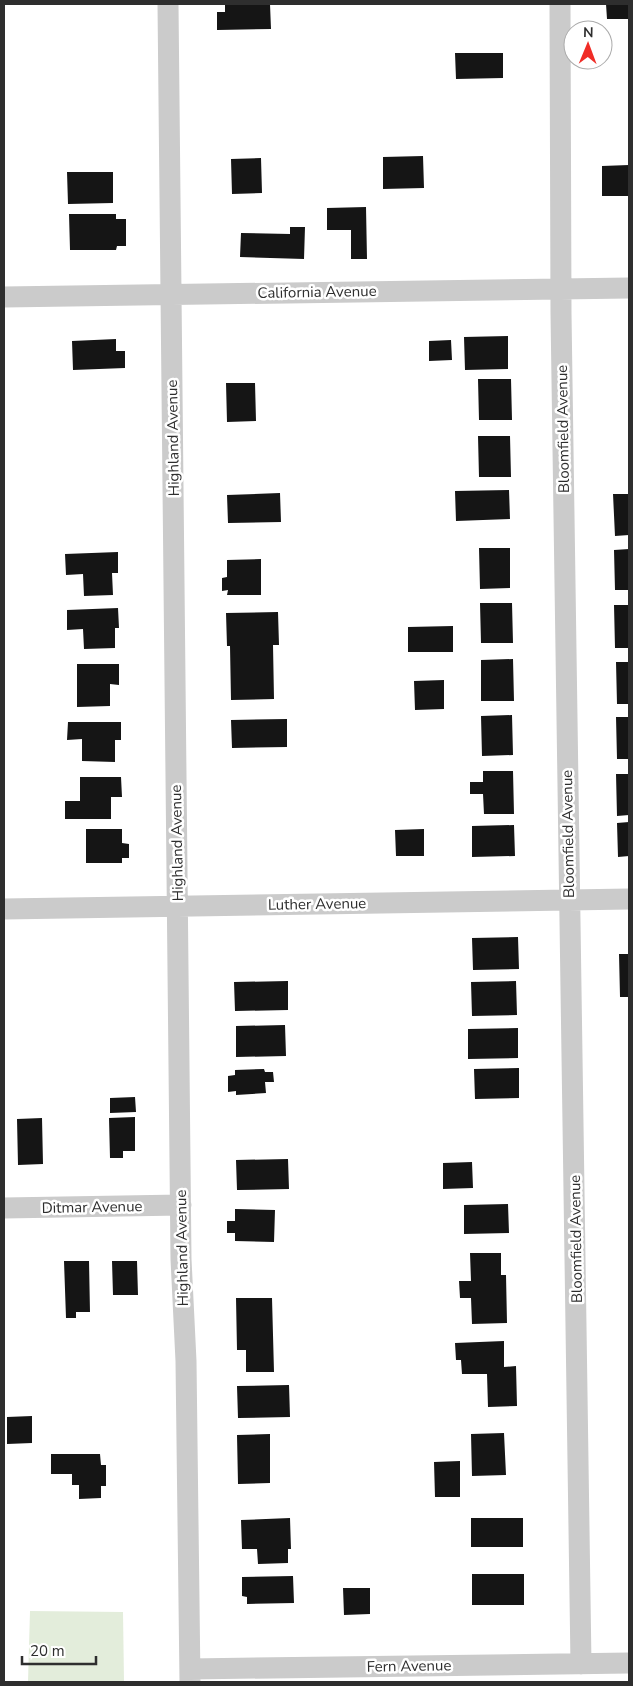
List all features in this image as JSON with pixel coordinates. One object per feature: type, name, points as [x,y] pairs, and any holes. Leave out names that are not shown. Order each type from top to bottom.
[{"type":"street","name":"Highland Avenue","points":[[168,4],[177,906],[190,1676]]},
{"type":"street","name":"Bloomfield Avenue","points":[[560,4],[561,289],[581,1664]]},
{"type":"street","name":"California Avenue","points":[[4,297],[629,288]]},
{"type":"street","name":"Luther Avenue","points":[[4,909],[629,899]]},
{"type":"street","name":"Ditmar Avenue","points":[[4,1208],[181,1205]]},
{"type":"street","name":"Fern Avenue","points":[[190,1676],[629,1664]]},
{"type":"green space","points":[[30,1611],[123,1612],[124,1682],[28,1682]]},
{"type":"building","points":[[225,4],[270,4],[271,29],[217,30],[217,12],[225,12]]},
{"type":"building","points":[[606,4],[629,4],[629,19],[607,19]]},
{"type":"building","points":[[455,53],[503,53],[503,78],[456,79]]},
{"type":"building","points":[[423,156],[424,188],[383,189],[383,157]]},
{"type":"building","points":[[261,158],[262,193],[232,194],[231,159]]},
{"type":"building","points":[[629,165],[629,196],[602,196],[602,166]]},
{"type":"building","points":[[67,172],[113,172],[113,203],[68,204]]},
{"type":"building","points":[[366,207],[367,259],[351,259],[351,230],[327,230],[327,208]]},
{"type":"building","points":[[69,214],[116,214],[116,219],[126,219],[126,246],[117,246],[116,250],[70,250]]},
{"type":"building","points":[[290,227],[305,227],[304,259],[240,257],[241,233],[290,234]]},
{"type":"building","points":[[508,336],[508,369],[465,370],[464,337]]},
{"type":"building","points":[[116,339],[116,351],[125,351],[125,368],[73,370],[72,341]]},
{"type":"building","points":[[451,340],[452,360],[429,361],[429,341]]},
{"type":"building","points":[[478,379],[511,379],[512,420],[479,420]]},
{"type":"building","points":[[226,383],[255,383],[256,421],[227,422]]},
{"type":"building","points":[[478,436],[510,436],[511,477],[479,477]]},
{"type":"building","points":[[509,490],[510,519],[456,521],[455,491]]},
{"type":"building","points":[[280,493],[281,522],[228,523],[227,495]]},
{"type":"building","points":[[613,494],[629,494],[629,535],[615,536]]},
{"type":"building","points":[[479,548],[510,548],[510,588],[480,589]]},
{"type":"building","points":[[629,549],[629,590],[615,590],[614,550]]},
{"type":"building","points":[[118,552],[118,573],[112,573],[113,595],[84,596],[83,574],[66,575],[65,554]]},
{"type":"building","points":[[261,559],[261,595],[227,595],[228,590],[222,591],[222,578],[227,577],[227,560]]},
{"type":"building","points":[[480,603],[512,603],[513,643],[481,643]]},
{"type":"building","points":[[614,605],[629,605],[629,648],[615,648]]},
{"type":"building","points":[[118,608],[119,628],[115,628],[115,648],[84,649],[83,629],[67,630],[67,610]]},
{"type":"building","points":[[278,612],[279,645],[273,645],[274,699],[231,700],[230,646],[227,646],[226,613]]},
{"type":"building","points":[[453,626],[453,652],[408,652],[408,627]]},
{"type":"building","points":[[513,659],[514,701],[481,701],[481,660]]},
{"type":"building","points":[[616,662],[629,662],[629,704],[617,704]]},
{"type":"building","points":[[77,664],[119,664],[119,685],[110,684],[110,706],[77,707]]},
{"type":"building","points":[[444,680],[444,709],[415,710],[414,681]]},
{"type":"building","points":[[512,715],[513,755],[482,756],[481,716]]},
{"type":"building","points":[[616,717],[629,717],[629,759],[617,759]]},
{"type":"building","points":[[287,719],[287,747],[232,748],[231,720]]},
{"type":"building","points":[[68,722],[121,722],[121,740],[115,740],[115,762],[82,761],[82,739],[67,740]]},
{"type":"building","points":[[483,771],[513,771],[514,814],[484,814],[483,794],[470,794],[470,782],[483,782]]},
{"type":"building","points":[[616,774],[629,774],[629,815],[617,816]]},
{"type":"building","points":[[80,777],[121,777],[122,797],[111,797],[111,819],[65,819],[65,801],[80,801]]},
{"type":"building","points":[[629,822],[629,856],[618,857],[617,823]]},
{"type":"building","points":[[514,825],[515,856],[472,857],[472,826]]},
{"type":"building","points":[[86,829],[122,829],[122,843],[129,844],[129,858],[122,858],[122,863],[86,863]]},
{"type":"building","points":[[424,829],[424,856],[396,856],[395,830]]},
{"type":"building","points":[[518,937],[519,969],[473,970],[472,938]]},
{"type":"building","points":[[619,954],[629,954],[629,997],[620,997]]},
{"type":"building","points":[[288,981],[288,1010],[235,1011],[234,982]]},
{"type":"building","points":[[516,981],[517,1015],[472,1016],[471,982]]},
{"type":"building","points":[[285,1025],[286,1056],[236,1057],[236,1026]]},
{"type":"building","points":[[518,1028],[518,1058],[468,1059],[468,1029]]},
{"type":"building","points":[[519,1068],[519,1098],[475,1099],[474,1069]]},
{"type":"building","points":[[264,1069],[265,1072],[273,1072],[274,1082],[265,1082],[266,1093],[236,1095],[236,1091],[228,1092],[228,1076],[235,1075],[235,1070]]},
{"type":"building","points":[[135,1097],[136,1112],[110,1113],[110,1098]]},
{"type":"building","points":[[135,1117],[135,1151],[123,1151],[123,1158],[110,1158],[109,1118]]},
{"type":"building","points":[[42,1118],[43,1164],[18,1165],[17,1119]]},
{"type":"building","points":[[288,1159],[289,1189],[237,1190],[236,1160]]},
{"type":"building","points":[[472,1162],[473,1188],[443,1189],[443,1163]]},
{"type":"building","points":[[508,1204],[509,1233],[464,1234],[464,1205]]},
{"type":"building","points":[[235,1209],[275,1210],[274,1242],[235,1241],[235,1233],[227,1233],[227,1221],[235,1221]]},
{"type":"building","points":[[470,1253],[501,1253],[501,1275],[506,1275],[507,1323],[472,1324],[471,1298],[460,1298],[459,1281],[471,1281]]},
{"type":"building","points":[[64,1261],[89,1261],[90,1312],[76,1312],[76,1318],[66,1318]]},
{"type":"building","points":[[112,1261],[137,1261],[138,1295],[113,1295]]},
{"type":"building","points":[[236,1298],[272,1298],[274,1372],[246,1372],[246,1350],[237,1350]]},
{"type":"building","points":[[504,1341],[504,1367],[516,1366],[517,1406],[488,1407],[487,1374],[462,1374],[461,1360],[456,1360],[455,1343]]},
{"type":"building","points":[[289,1385],[290,1417],[238,1418],[237,1386]]},
{"type":"building","points":[[32,1416],[32,1443],[7,1444],[7,1417]]},
{"type":"building","points":[[504,1433],[506,1475],[472,1476],[471,1434]]},
{"type":"building","points":[[270,1434],[270,1483],[238,1484],[237,1435]]},
{"type":"building","points":[[51,1454],[100,1454],[101,1465],[106,1465],[106,1486],[101,1486],[101,1498],[79,1499],[79,1485],[72,1485],[72,1474],[51,1474]]},
{"type":"building","points":[[460,1461],[460,1497],[435,1497],[434,1462]]},
{"type":"building","points":[[290,1518],[291,1549],[288,1549],[288,1563],[258,1564],[257,1549],[242,1549],[241,1520]]},
{"type":"building","points":[[471,1518],[523,1518],[523,1547],[471,1547]]},
{"type":"building","points":[[472,1574],[524,1574],[524,1605],[472,1605]]},
{"type":"building","points":[[293,1576],[294,1603],[247,1604],[247,1597],[242,1596],[242,1577]]},
{"type":"building","points":[[343,1588],[370,1588],[370,1614],[344,1615]]}]
